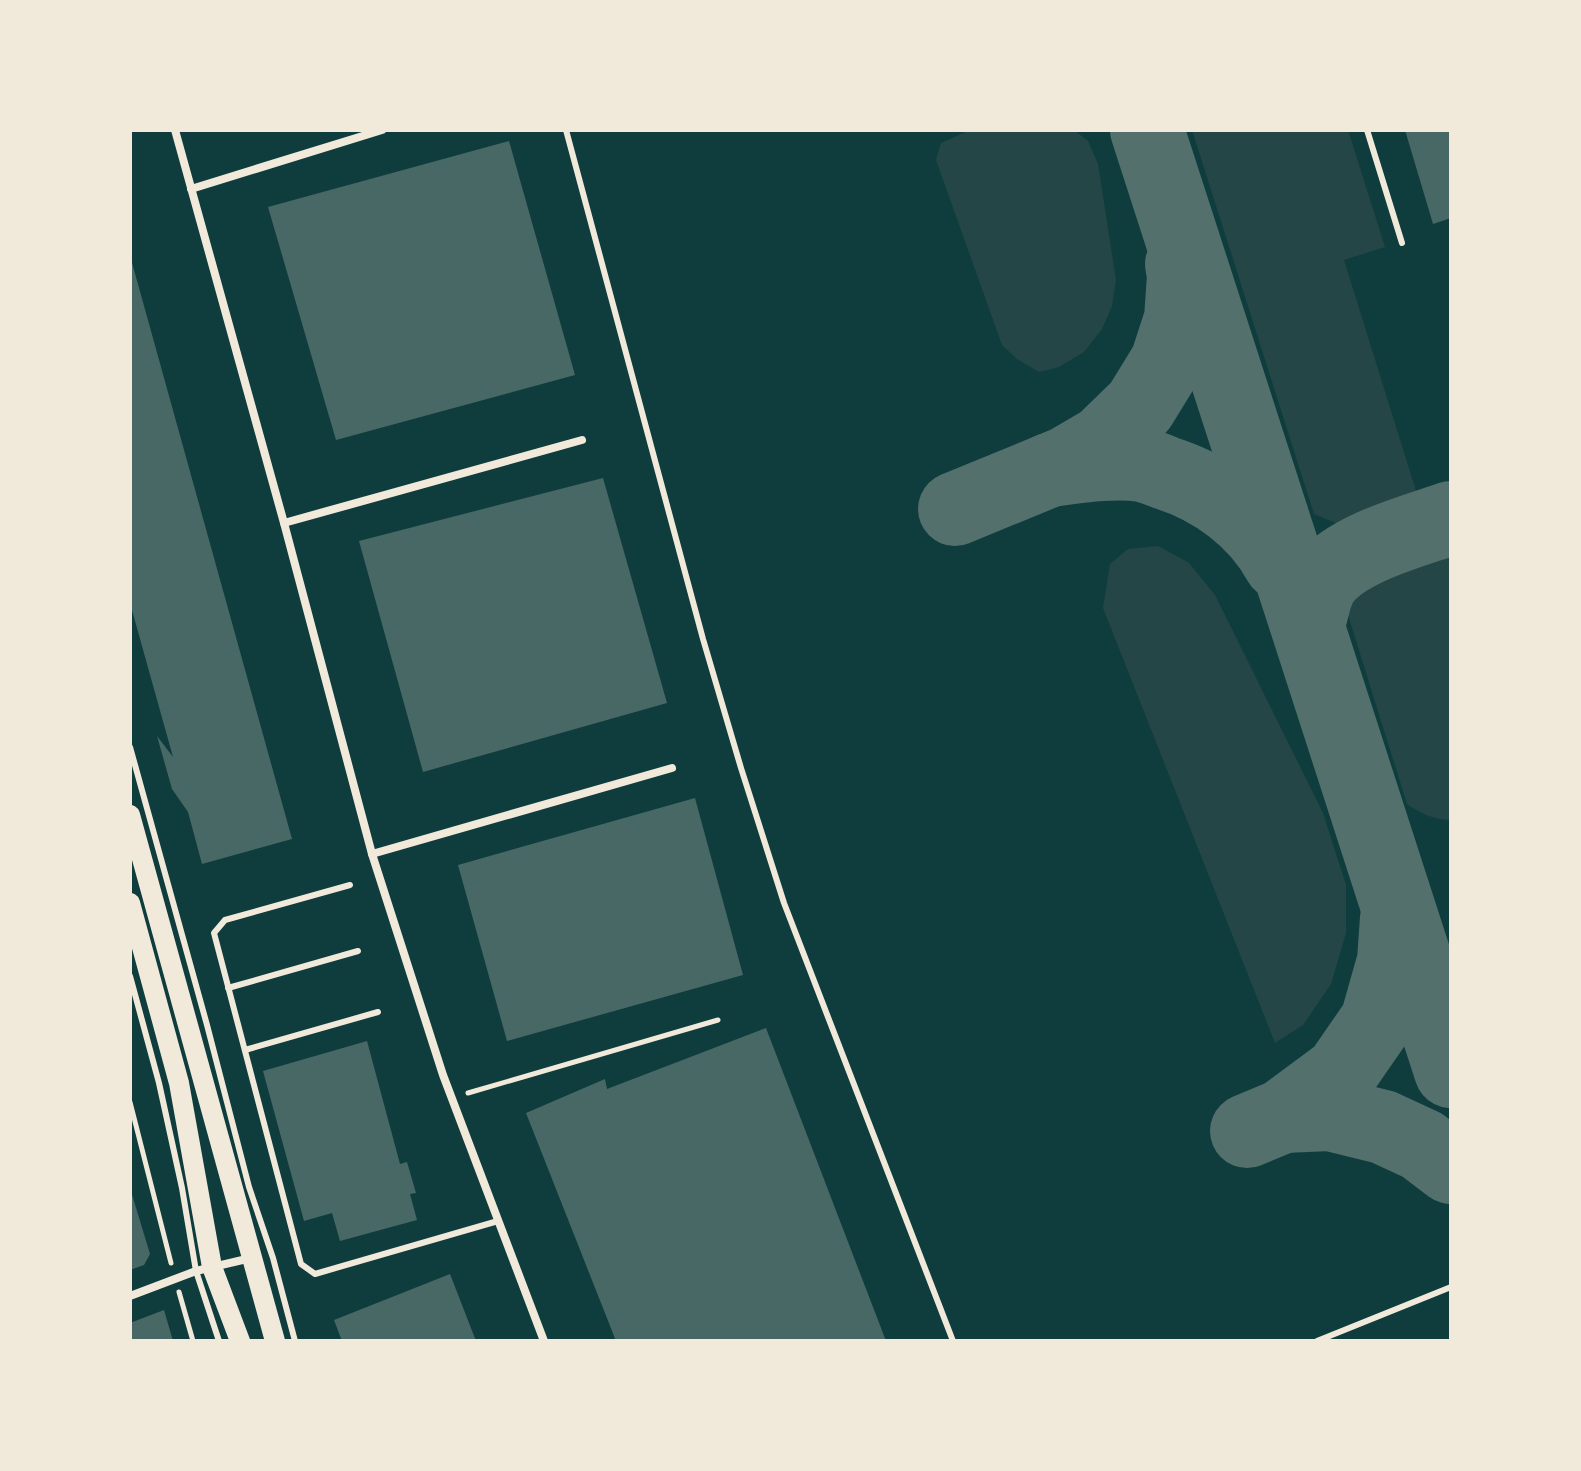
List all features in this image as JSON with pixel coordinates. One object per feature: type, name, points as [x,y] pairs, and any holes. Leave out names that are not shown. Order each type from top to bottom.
[{"type":"main road","points":[[130,815],[275,1341]]},
{"type":"main road","points":[[130,903],[179,1083],[204,1269],[240,1341]]},
{"type":"street","points":[[175,130],[372,854],[451,1098],[544,1341]]},
{"type":"street","points":[[191,189],[382,130]]},
{"type":"street","points":[[284,523],[582,440]]},
{"type":"street","points":[[372,854],[672,768]]},
{"type":"street","points":[[130,1296],[204,1269],[251,1258]]},
{"type":"lane","points":[[566,130],[703,639],[784,903],[953,1341]]},
{"type":"lane","points":[[1367,130],[1402,243]]},
{"type":"lane","points":[[130,747],[249,1187],[273,1258],[295,1341]]},
{"type":"lane","points":[[350,885],[225,920],[214,933],[301,1264],[315,1274],[498,1221]]},
{"type":"lane","points":[[228,988],[358,951]]},
{"type":"lane","points":[[130,976],[159,1083],[219,1341]]},
{"type":"lane","points":[[245,1050],[378,1012]]},
{"type":"lane","points":[[1317,1341],[1451,1287]]},
{"type":"path","points":[[451,1098],[718,1020]]},
{"type":"path","points":[[130,1102],[193,1341]]},
{"type":"shaded area","points":[[970,130],[1074,130],[1088,141],[1098,164],[1116,280],[1112,306],[1102,329],[1084,352],[1059,367],[1039,372],[1017,359],[1002,345],[936,160],[941,143]]},
{"type":"shaded area","points":[[1192,130],[1348,130],[1385,247],[1344,260],[1422,510],[1375,527],[1340,525],[1314,514]]},
{"type":"shaded area","points":[[1451,536],[1451,820],[1428,815],[1407,804],[1343,599],[1379,566]]},
{"type":"shaded area","points":[[1158,546],[1189,563],[1215,595],[1323,813],[1346,885],[1346,933],[1331,984],[1303,1025],[1275,1043],[1103,608],[1110,564],[1128,549]]},
{"type":"building","points":[[1405,130],[1451,130],[1451,218],[1433,224]]},
{"type":"building","points":[[509,141],[575,375],[336,440],[268,207]]},
{"type":"building","points":[[131,259],[292,839],[202,864],[188,812],[172,789],[157,736],[173,757],[130,603]]},
{"type":"building","points":[[603,478],[667,703],[423,772],[359,541]]},
{"type":"building","points":[[695,798],[743,975],[507,1041],[458,865]]},
{"type":"building","points":[[766,1028],[886,1341],[616,1341],[526,1113],[605,1079],[607,1089]]},
{"type":"building","points":[[367,1041],[400,1164],[407,1162],[416,1193],[410,1194],[417,1220],[340,1241],[332,1213],[304,1221],[263,1071]]},
{"type":"building","points":[[130,1188],[150,1254],[144,1265],[130,1270]]},
{"type":"building","points":[[450,1274],[476,1341],[342,1341],[334,1320]]},
{"type":"building","points":[[164,1310],[173,1341],[130,1341],[130,1323]]},
{"type":"taxiway","points":[[1147,130],[1451,1071]]},
{"type":"taxiway","points":[[955,509],[1067,463],[1103,442],[1140,406],[1167,362],[1181,319],[1182,264]]},
{"type":"taxiway","points":[[1050,470],[1096,464],[1131,464],[1183,479],[1216,496],[1246,519],[1280,563]]},
{"type":"taxiway","points":[[1308,626],[1319,588],[1336,567],[1384,541],[1451,518]]},
{"type":"taxiway","points":[[1247,1131],[1283,1116],[1341,1073],[1377,1021],[1394,961],[1397,918]]},
{"type":"taxiway","points":[[1283,1116],[1330,1114],[1383,1127],[1422,1145],[1451,1167]]}]
